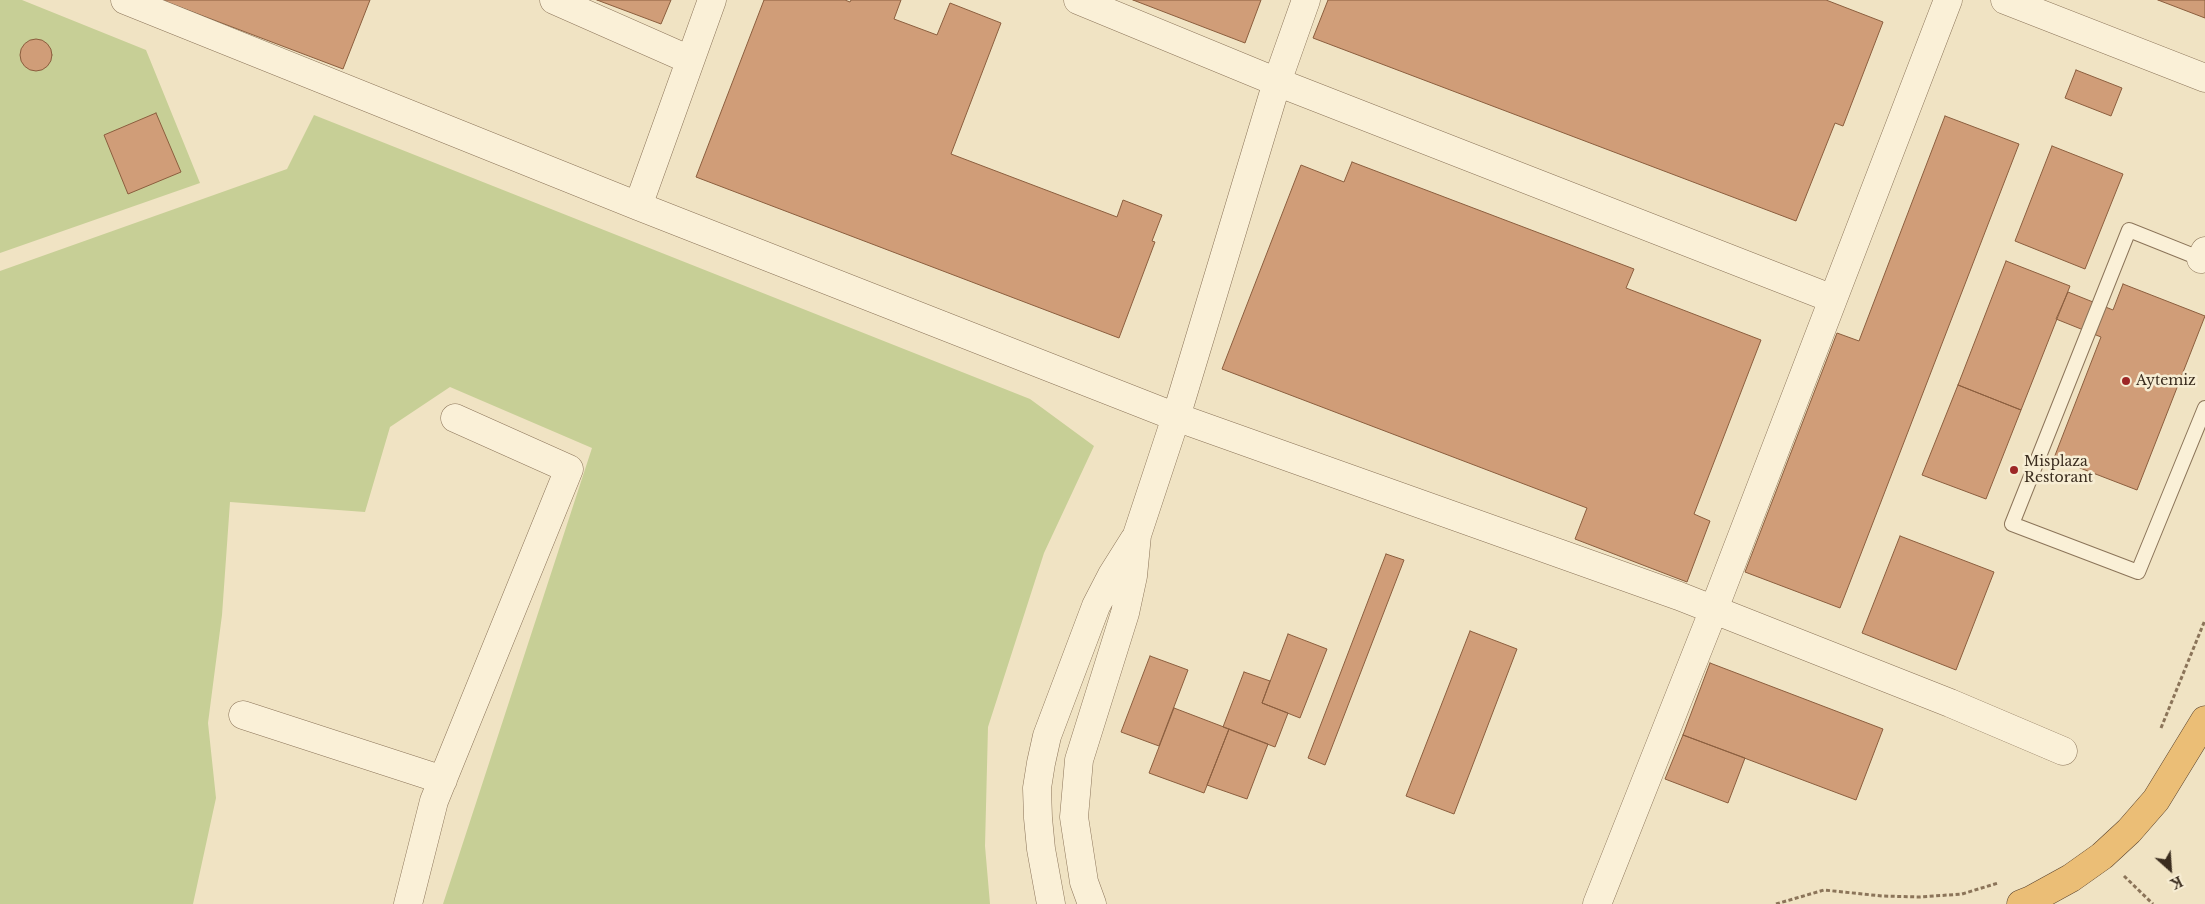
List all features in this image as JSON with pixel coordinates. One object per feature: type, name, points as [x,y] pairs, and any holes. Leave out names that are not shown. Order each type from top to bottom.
[{"type":"highway","points":[[2021,904],[2071,878],[2102,856],[2129,831],[2156,800],[2205,720]]},
{"type":"street","points":[[127,0],[638,206],[1176,417],[1714,610],[1950,703],[2063,750]]},
{"type":"street","points":[[554,0],[690,60]]},
{"type":"street","points":[[638,206],[712,0]]},
{"type":"street","points":[[1078,0],[1277,82],[1833,299]]},
{"type":"street","points":[[1092,904],[1084,882],[1074,817],[1075,790],[1080,760],[1089,725],[1125,613],[1133,576],[1137,535],[1176,417],[1277,82],[1306,0]]},
{"type":"street","points":[[1597,904],[1714,610],[1948,0]]},
{"type":"street","points":[[2005,0],[2205,78]]},
{"type":"street","points":[[408,904],[434,801],[569,469],[454,418]]},
{"type":"street","points":[[1051,904],[1041,849],[1038,818],[1037,788],[1041,763],[1048,736],[1096,606],[1112,575],[1137,535]]},
{"type":"street","points":[[243,715],[443,780]]},
{"type":"lane","points":[[2204,257],[2129,230],[2012,524],[2138,572],[2205,408]]},
{"type":"path","points":[[1776,904],[1824,890],[1882,896],[1920,897],[1962,894],[2003,881]]},
{"type":"green space","points":[[0,0],[22,0],[146,50],[200,183],[0,253]]},
{"type":"green space","points":[[314,115],[1030,399],[1094,446],[1044,553],[988,727],[985,846],[990,904],[443,904],[592,448],[450,387],[390,427],[365,512],[230,502],[222,615],[208,723],[216,798],[193,904],[0,904],[0,271],[287,169]]},
{"type":"building","points":[[161,0],[370,0],[343,69]]},
{"type":"building","points":[[597,0],[671,0],[661,24]]},
{"type":"building","points":[[764,0],[845,0],[850,2],[851,0],[901,0],[894,19],[937,35],[950,3],[1001,23],[951,154],[1117,217],[1123,200],[1162,215],[1152,241],[1155,242],[1119,338],[696,177]]},
{"type":"building","points":[[1133,0],[1261,0],[1245,43]]},
{"type":"building","points":[[1328,0],[1826,0],[1883,22],[1843,126],[1835,123],[1796,221],[1313,38]]},
{"type":"building","points":[[2158,0],[2205,0],[2205,18]]},
{"type":"building","points":[[36,39],[42,40],[47,44],[51,49],[51,61],[47,66],[42,70],[36,71],[30,70],[25,66],[21,61],[20,55],[21,49],[25,44],[30,40]]},
{"type":"building","points":[[2076,70],[2122,88],[2111,116],[2065,98]]},
{"type":"building","points":[[156,113],[181,172],[128,194],[104,135]]},
{"type":"building","points":[[1945,116],[2019,144],[1840,608],[1745,572],[1837,333],[1859,341]]},
{"type":"building","points":[[2052,146],[2123,174],[2085,269],[2015,241]]},
{"type":"building","points":[[1352,162],[1634,269],[1626,288],[1761,340],[1694,514],[1710,521],[1687,582],[1575,539],[1587,508],[1222,369],[1301,165],[1344,182]]},
{"type":"building","points":[[2006,261],[2070,286],[2021,410],[1958,385]]},
{"type":"building","points":[[2123,284],[2205,316],[2137,490],[2054,458],[2101,337],[2056,319],[2068,292],[2113,310]]},
{"type":"building","points":[[1958,385],[2021,410],[1986,499],[1922,475]]},
{"type":"building","points":[[1900,536],[1994,572],[1956,670],[1862,633]]},
{"type":"building","points":[[1386,554],[1404,560],[1325,765],[1308,758]]},
{"type":"building","points":[[1470,631],[1517,649],[1454,814],[1406,796]]},
{"type":"building","points":[[1288,634],[1327,649],[1300,718],[1262,703]]},
{"type":"building","points":[[1150,656],[1188,670],[1159,746],[1121,732]]},
{"type":"building","points":[[1710,663],[1883,729],[1856,800],[1683,735]]},
{"type":"building","points":[[1244,672],[1270,681],[1262,703],[1288,713],[1275,747],[1223,727]]},
{"type":"building","points":[[1174,708],[1229,729],[1204,793],[1149,773]]},
{"type":"building","points":[[1229,729],[1268,744],[1247,799],[1207,785]]},
{"type":"building","points":[[1683,735],[1745,758],[1728,803],[1665,779]]},
{"type":"place","name":"Aytemiz","points":[[2126,381]]},
{"type":"place","name":"Misplaza Restorant","points":[[2014,470]]}]
